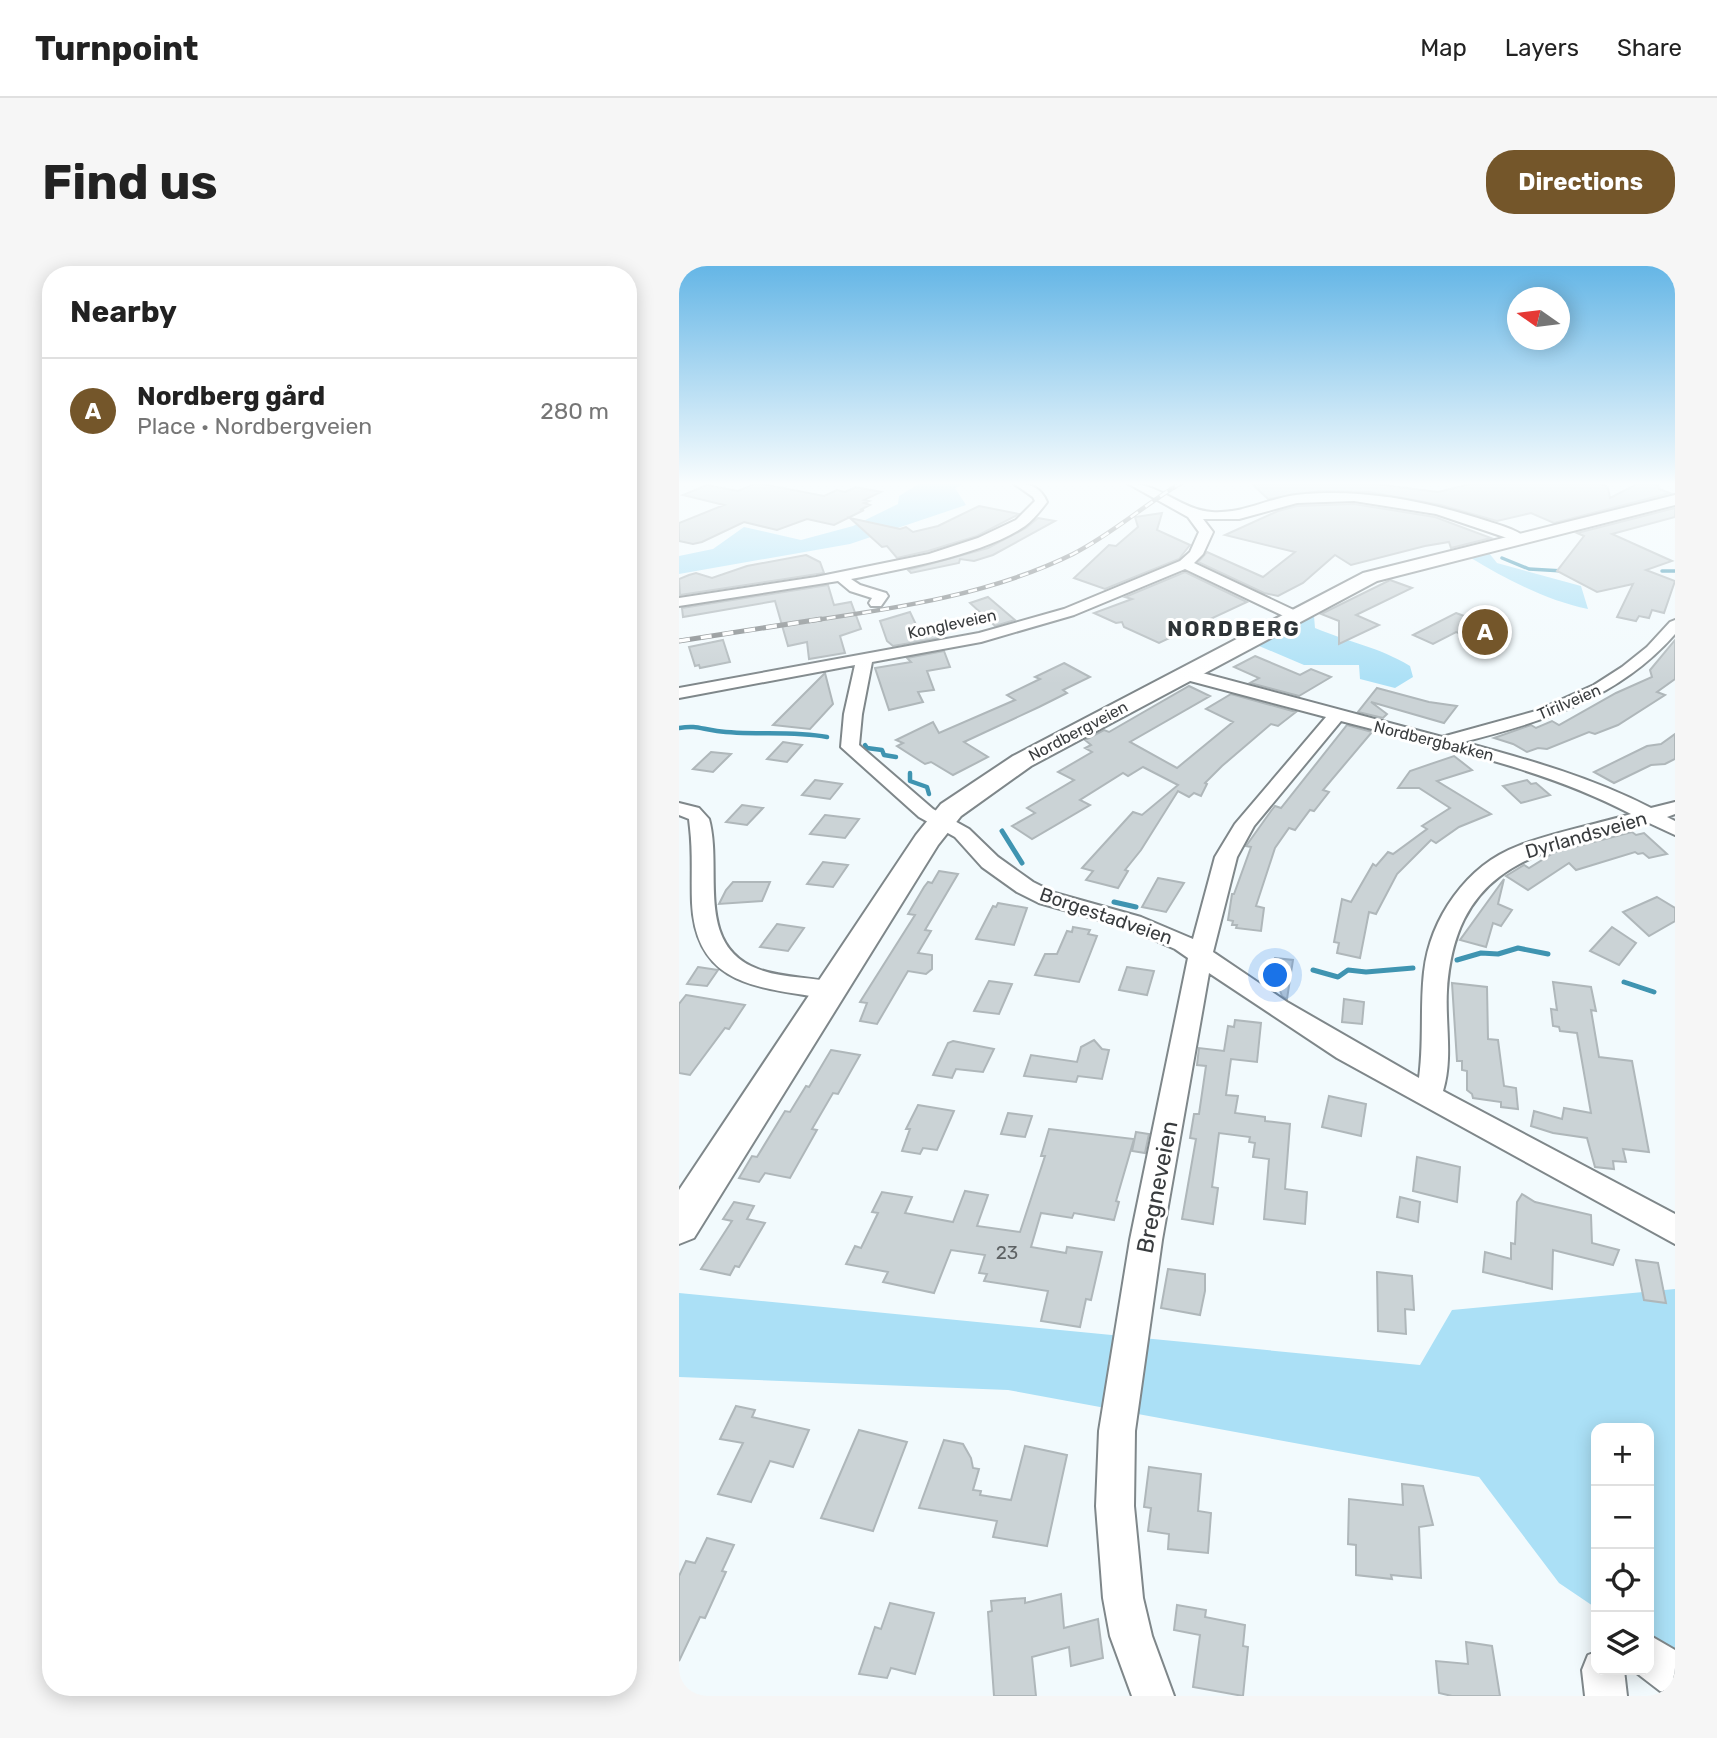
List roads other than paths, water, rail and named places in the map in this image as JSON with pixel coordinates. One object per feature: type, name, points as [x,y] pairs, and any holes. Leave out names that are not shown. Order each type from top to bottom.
[{"type":"street","points":[[679,602],[844,575],[957,550]]},
{"type":"street","points":[[1198,550],[1185,564],[1295,616]]},
{"type":"street","name":"Nordbergveien","points":[[679,1225],[829,990],[941,822],[976,791],[1022,761],[1382,572],[1472,550]]},
{"type":"street","name":"Kongleveien","points":[[679,693],[951,644],[1044,620],[1093,603],[1185,564]]},
{"type":"street","points":[[844,575],[844,580],[855,588],[881,596],[876,603]]},
{"type":"street","name":"Tirilveien","points":[[1443,743],[1541,715],[1602,689],[1645,659],[1675,625]]},
{"type":"street","name":"Borgestadveien","points":[[864,660],[853,714],[850,747],[916,805],[962,833],[1007,876],[1047,898],[1157,930],[1201,954],[1309,1029],[1675,1230]]},
{"type":"street","name":"Nordbergbakken","points":[[1185,674],[1571,779],[1652,815],[1675,829]]},
{"type":"street","name":"Bregneveien","points":[[1153,1696],[1131,1636],[1123,1598],[1115,1506],[1117,1431],[1146,1240],[1217,884],[1236,836],[1336,716]]},
{"type":"street","name":"Dyrlandsveien","points":[[1428,1095],[1433,1083],[1435,1064],[1434,971],[1445,930],[1462,901],[1480,881],[1524,851],[1675,808]]},
{"type":"street","points":[[679,809],[694,813],[699,820],[703,846],[705,915],[717,951],[735,968],[750,975],[829,990]]},
{"type":"street","points":[[1654,1660],[1675,1675]]},
{"type":"street","points":[[1604,1675],[1606,1696]]},
{"type":"waterway","points":[[1502,558],[1529,569],[1563,571]]},
{"type":"waterway","points":[[1662,571],[1675,571]]},
{"type":"waterway","points":[[679,728],[827,737]]},
{"type":"waterway","points":[[865,745],[867,748],[882,750],[884,755],[896,757]]},
{"type":"waterway","points":[[910,773],[910,781],[927,787],[929,794]]},
{"type":"waterway","points":[[1002,831],[1022,863]]},
{"type":"waterway","points":[[1114,902],[1136,907]]},
{"type":"waterway","points":[[1457,960],[1481,953],[1498,954],[1518,948],[1548,954]]},
{"type":"waterway","points":[[1313,970],[1338,977],[1348,970],[1366,972],[1413,968]]},
{"type":"waterway","points":[[1624,982],[1654,992]]},
{"type":"railway","points":[[809,621],[944,598],[1010,580],[1080,550]]},
{"type":"railway","points":[[679,641],[821,619]]},
{"type":"place","name":"Nordberg gård","points":[[1485,632]]},
{"type":"district","name":"NORDBERG","points":[[1234,628]]}]
